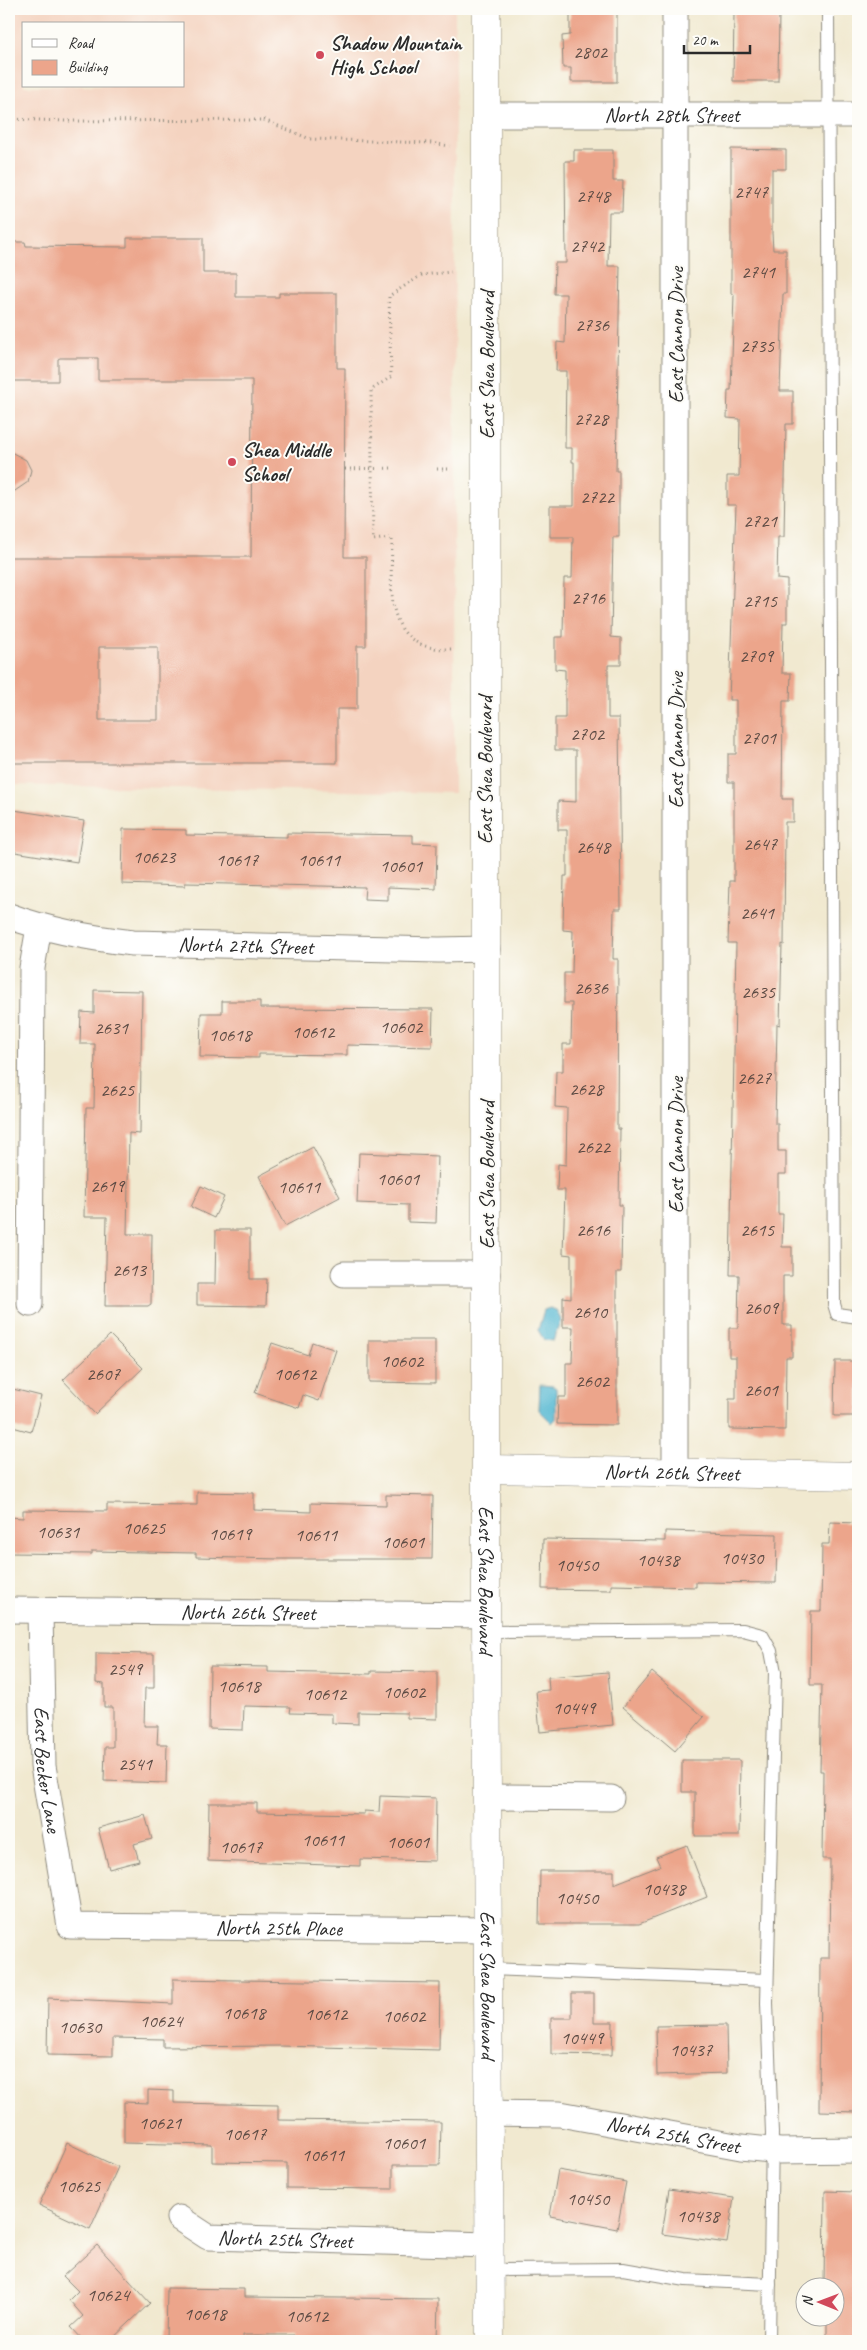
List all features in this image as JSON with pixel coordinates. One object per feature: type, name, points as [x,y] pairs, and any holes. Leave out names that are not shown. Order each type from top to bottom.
[{"type":"street","name":"East Shea Boulevard","points":[[486,9],[486,1623],[490,2341]]},
{"type":"street","name":"East Cannon Drive","points":[[675,1472],[676,9]]},
{"type":"street","name":"North 28th Street","points":[[486,115],[858,115]]},
{"type":"street","name":"North 27th Street","points":[[9,916],[39,927],[87,937],[133,943],[438,950],[486,949]]},
{"type":"street","points":[[30,1304],[32,968],[39,927]]},
{"type":"street","points":[[344,1274],[487,1274]]},
{"type":"street","name":"North 26th Street","points":[[487,1469],[858,1476]]},
{"type":"street","name":"North 26th Street","points":[[9,1610],[486,1623]]},
{"type":"street","name":"East Becker Lane","points":[[40,1612],[43,1766],[70,1926]]},
{"type":"street","points":[[488,1798],[611,1798]]},
{"type":"street","name":"North 25th Place","points":[[70,1926],[488,1930]]},
{"type":"street","name":"North 25th Street","points":[[489,2112],[560,2114],[741,2147],[771,2150],[858,2150]]},
{"type":"street","name":"North 25th Street","points":[[178,2218],[208,2236],[490,2258]]},
{"type":"lane","points":[[828,9],[834,1304],[837,1314],[858,1317]]},
{"type":"lane","points":[[486,1623],[743,1630],[762,1635],[771,1651],[775,1672],[767,1980],[771,2150],[770,2341]]},
{"type":"lane","points":[[488,1969],[767,1980]]},
{"type":"lane","points":[[490,2258],[623,2269],[686,2280],[770,2284]]},
{"type":"path","points":[[9,119],[67,121],[264,120],[278,124],[310,139],[431,143],[450,146]]},
{"type":"path","points":[[451,649],[434,648],[416,642],[398,625],[392,608],[392,538],[372,540],[371,390],[390,377],[389,296],[422,275],[452,272]]},
{"type":"path","points":[[345,468],[395,468]]},
{"type":"path","points":[[437,469],[451,468]]},
{"type":"shaded area","name":"Shea Middle School","points":[[9,9],[455,9],[454,793],[9,785]]},
{"type":"water","points":[[550,1308],[556,1310],[561,1320],[553,1341],[544,1340],[538,1330],[544,1310]]},
{"type":"water","points":[[540,1385],[556,1388],[556,1419],[552,1423],[539,1410]]},
{"type":"building","points":[[570,11],[617,11],[617,82],[571,82],[571,68],[563,68],[562,36],[570,35]]},
{"type":"building","points":[[734,13],[779,14],[778,81],[733,81]]},
{"type":"building","points":[[731,149],[786,150],[786,169],[772,169],[773,250],[786,250],[786,294],[783,294],[780,391],[793,391],[793,424],[786,424],[784,537],[778,537],[777,579],[787,580],[787,623],[783,623],[782,673],[791,673],[790,701],[783,701],[782,799],[793,799],[793,822],[785,822],[784,945],[782,944],[780,1025],[777,1024],[775,1124],[778,1124],[778,1151],[786,1151],[786,1174],[778,1174],[778,1214],[783,1214],[782,1247],[792,1247],[792,1276],[783,1276],[783,1325],[792,1325],[792,1357],[786,1357],[785,1430],[729,1429],[729,1399],[736,1399],[736,1357],[729,1357],[729,1328],[738,1328],[739,1275],[730,1275],[736,943],[728,943],[730,881],[734,881],[734,782],[728,782],[728,754],[736,754],[736,700],[729,700],[736,505],[727,505],[727,476],[739,476],[740,419],[727,418],[728,390],[731,390],[734,294],[731,294]]},
{"type":"building","points":[[574,150],[613,150],[613,181],[623,181],[622,212],[609,212],[608,266],[620,266],[616,471],[619,471],[619,537],[613,537],[611,637],[621,638],[621,665],[608,665],[608,718],[619,718],[621,909],[614,909],[613,959],[618,959],[617,1129],[620,1129],[619,1205],[622,1205],[621,1272],[617,1272],[617,1425],[557,1424],[558,1397],[566,1397],[566,1363],[572,1363],[573,1327],[563,1327],[563,1297],[571,1298],[571,1255],[563,1254],[565,1190],[557,1190],[558,1164],[566,1165],[567,1108],[555,1107],[556,1071],[563,1071],[563,1044],[571,1044],[572,1003],[564,1003],[564,973],[572,973],[573,931],[563,930],[564,876],[567,876],[567,830],[558,830],[558,801],[576,802],[576,750],[555,750],[555,718],[565,718],[565,670],[555,669],[555,637],[563,637],[564,578],[572,578],[573,537],[550,537],[550,506],[574,506],[574,462],[572,462],[572,448],[565,448],[566,371],[556,371],[557,342],[565,343],[566,294],[554,294],[555,263],[566,263],[565,161],[574,161]]},
{"type":"building","points":[[127,238],[203,238],[203,273],[236,273],[236,297],[279,297],[279,293],[337,293],[337,368],[345,368],[344,557],[366,557],[366,646],[357,646],[357,709],[337,709],[337,763],[9,763],[9,557],[251,557],[252,380],[98,380],[98,358],[60,358],[58,359],[58,381],[9,381],[9,242],[25,242],[26,246],[127,247]],"holes":[[[99,647],[158,647],[158,720],[99,720]]]},
{"type":"building","points":[[9,451],[26,460],[31,470],[28,482],[9,495]]},
{"type":"building","points":[[14,810],[84,821],[77,862],[9,851]]},
{"type":"building","points":[[123,829],[186,830],[186,835],[287,837],[287,833],[413,835],[413,843],[437,844],[436,889],[388,887],[388,900],[364,899],[365,887],[185,883],[185,886],[122,884]]},
{"type":"building","points":[[94,990],[142,991],[140,1134],[129,1133],[127,1234],[152,1234],[151,1304],[148,1306],[105,1306],[107,1217],[84,1217],[86,1108],[94,1108],[95,1044],[80,1044],[81,1012],[94,1013]]},
{"type":"building","points":[[222,1001],[260,1001],[260,1008],[433,1009],[432,1047],[347,1045],[347,1055],[259,1054],[259,1058],[200,1057],[201,1013],[222,1013]]},
{"type":"building","points":[[313,1147],[340,1197],[285,1226],[259,1176]]},
{"type":"building","points":[[359,1153],[438,1156],[436,1223],[408,1222],[408,1205],[357,1203]]},
{"type":"building","points":[[201,1186],[224,1197],[214,1218],[191,1207]]},
{"type":"building","points":[[216,1230],[250,1230],[250,1279],[267,1279],[266,1306],[197,1305],[197,1284],[215,1284]]},
{"type":"building","points":[[110,1335],[143,1368],[95,1414],[63,1380]]},
{"type":"building","points":[[369,1340],[435,1340],[435,1383],[369,1382]]},
{"type":"building","points":[[312,1342],[336,1350],[319,1401],[303,1395],[299,1408],[255,1393],[272,1343],[308,1355]]},
{"type":"building","points":[[835,1361],[858,1361],[858,1416],[834,1416]]},
{"type":"building","points":[[9,1388],[41,1396],[31,1432],[9,1426]]},
{"type":"building","points":[[197,1492],[254,1493],[254,1510],[311,1512],[311,1503],[386,1505],[386,1495],[433,1496],[432,1559],[279,1559],[196,1557],[196,1553],[92,1551],[92,1554],[9,1553],[9,1517],[23,1518],[23,1510],[107,1511],[107,1504],[197,1505]]},
{"type":"building","points":[[830,1522],[858,1523],[856,1652],[858,1652],[858,2112],[819,2111],[820,1958],[829,1958],[830,1859],[822,1859],[823,1771],[820,1771],[822,1685],[810,1685],[811,1611],[821,1611],[822,1544],[829,1544]]},
{"type":"building","points":[[665,1531],[777,1534],[776,1583],[696,1582],[696,1587],[611,1585],[611,1590],[542,1589],[543,1539],[665,1541]]},
{"type":"building","points":[[96,1653],[154,1654],[154,1688],[145,1688],[144,1726],[158,1726],[157,1744],[167,1744],[166,1783],[104,1781],[105,1747],[113,1747],[113,1707],[104,1707],[104,1684],[96,1683]]},
{"type":"building","points":[[210,1666],[268,1667],[268,1672],[371,1674],[371,1671],[437,1672],[437,1719],[407,1718],[407,1713],[358,1712],[358,1724],[332,1723],[332,1714],[290,1713],[291,1707],[244,1706],[243,1730],[209,1729]]},
{"type":"building","points":[[608,1672],[613,1725],[540,1732],[536,1691],[549,1690],[548,1677]]},
{"type":"building","points":[[652,1672],[704,1717],[675,1751],[623,1707]]},
{"type":"building","points":[[682,1760],[740,1760],[739,1836],[695,1836],[695,1792],[682,1792]]},
{"type":"building","points":[[380,1796],[436,1798],[435,1861],[360,1859],[360,1866],[208,1861],[209,1803],[257,1803],[257,1812],[364,1814],[364,1811],[379,1812]]},
{"type":"building","points":[[145,1815],[152,1839],[134,1844],[139,1861],[109,1869],[98,1828]]},
{"type":"building","points":[[687,1845],[707,1897],[639,1924],[539,1924],[540,1871],[614,1871],[614,1884],[660,1866],[656,1857]]},
{"type":"building","points":[[173,1979],[440,1983],[439,2050],[280,2046],[163,2047],[163,2039],[113,2038],[113,2056],[47,2055],[48,1998],[173,2004]]},
{"type":"building","points":[[572,1993],[594,1993],[594,2022],[613,2022],[612,2055],[551,2054],[551,2018],[572,2018]]},
{"type":"building","points":[[726,2025],[727,2073],[657,2075],[656,2026]]},
{"type":"building","points":[[148,2090],[174,2091],[174,2103],[278,2105],[278,2120],[441,2122],[440,2165],[393,2165],[393,2189],[287,2188],[287,2163],[212,2162],[212,2145],[124,2143],[124,2102],[148,2103]]},
{"type":"building","points":[[67,2143],[118,2167],[90,2229],[39,2205]]},
{"type":"building","points":[[558,2170],[626,2182],[617,2229],[550,2216]]},
{"type":"building","points":[[669,2189],[734,2198],[727,2243],[662,2234]]},
{"type":"building","points":[[825,2191],[858,2192],[858,2341],[827,2341],[827,2328],[844,2328],[844,2278],[824,2278]]},
{"type":"building","points":[[97,2245],[150,2303],[110,2341],[84,2341],[71,2327],[83,2316],[69,2300],[78,2291],[63,2276]]},
{"type":"building","points":[[167,2288],[244,2289],[244,2297],[438,2299],[437,2341],[294,2341],[294,2335],[243,2335],[243,2340],[166,2341]]},
{"type":"place","name":"Shadow Mountain High School","points":[[320,55]]},
{"type":"place","name":"Shea Middle School","points":[[232,462]]}]
